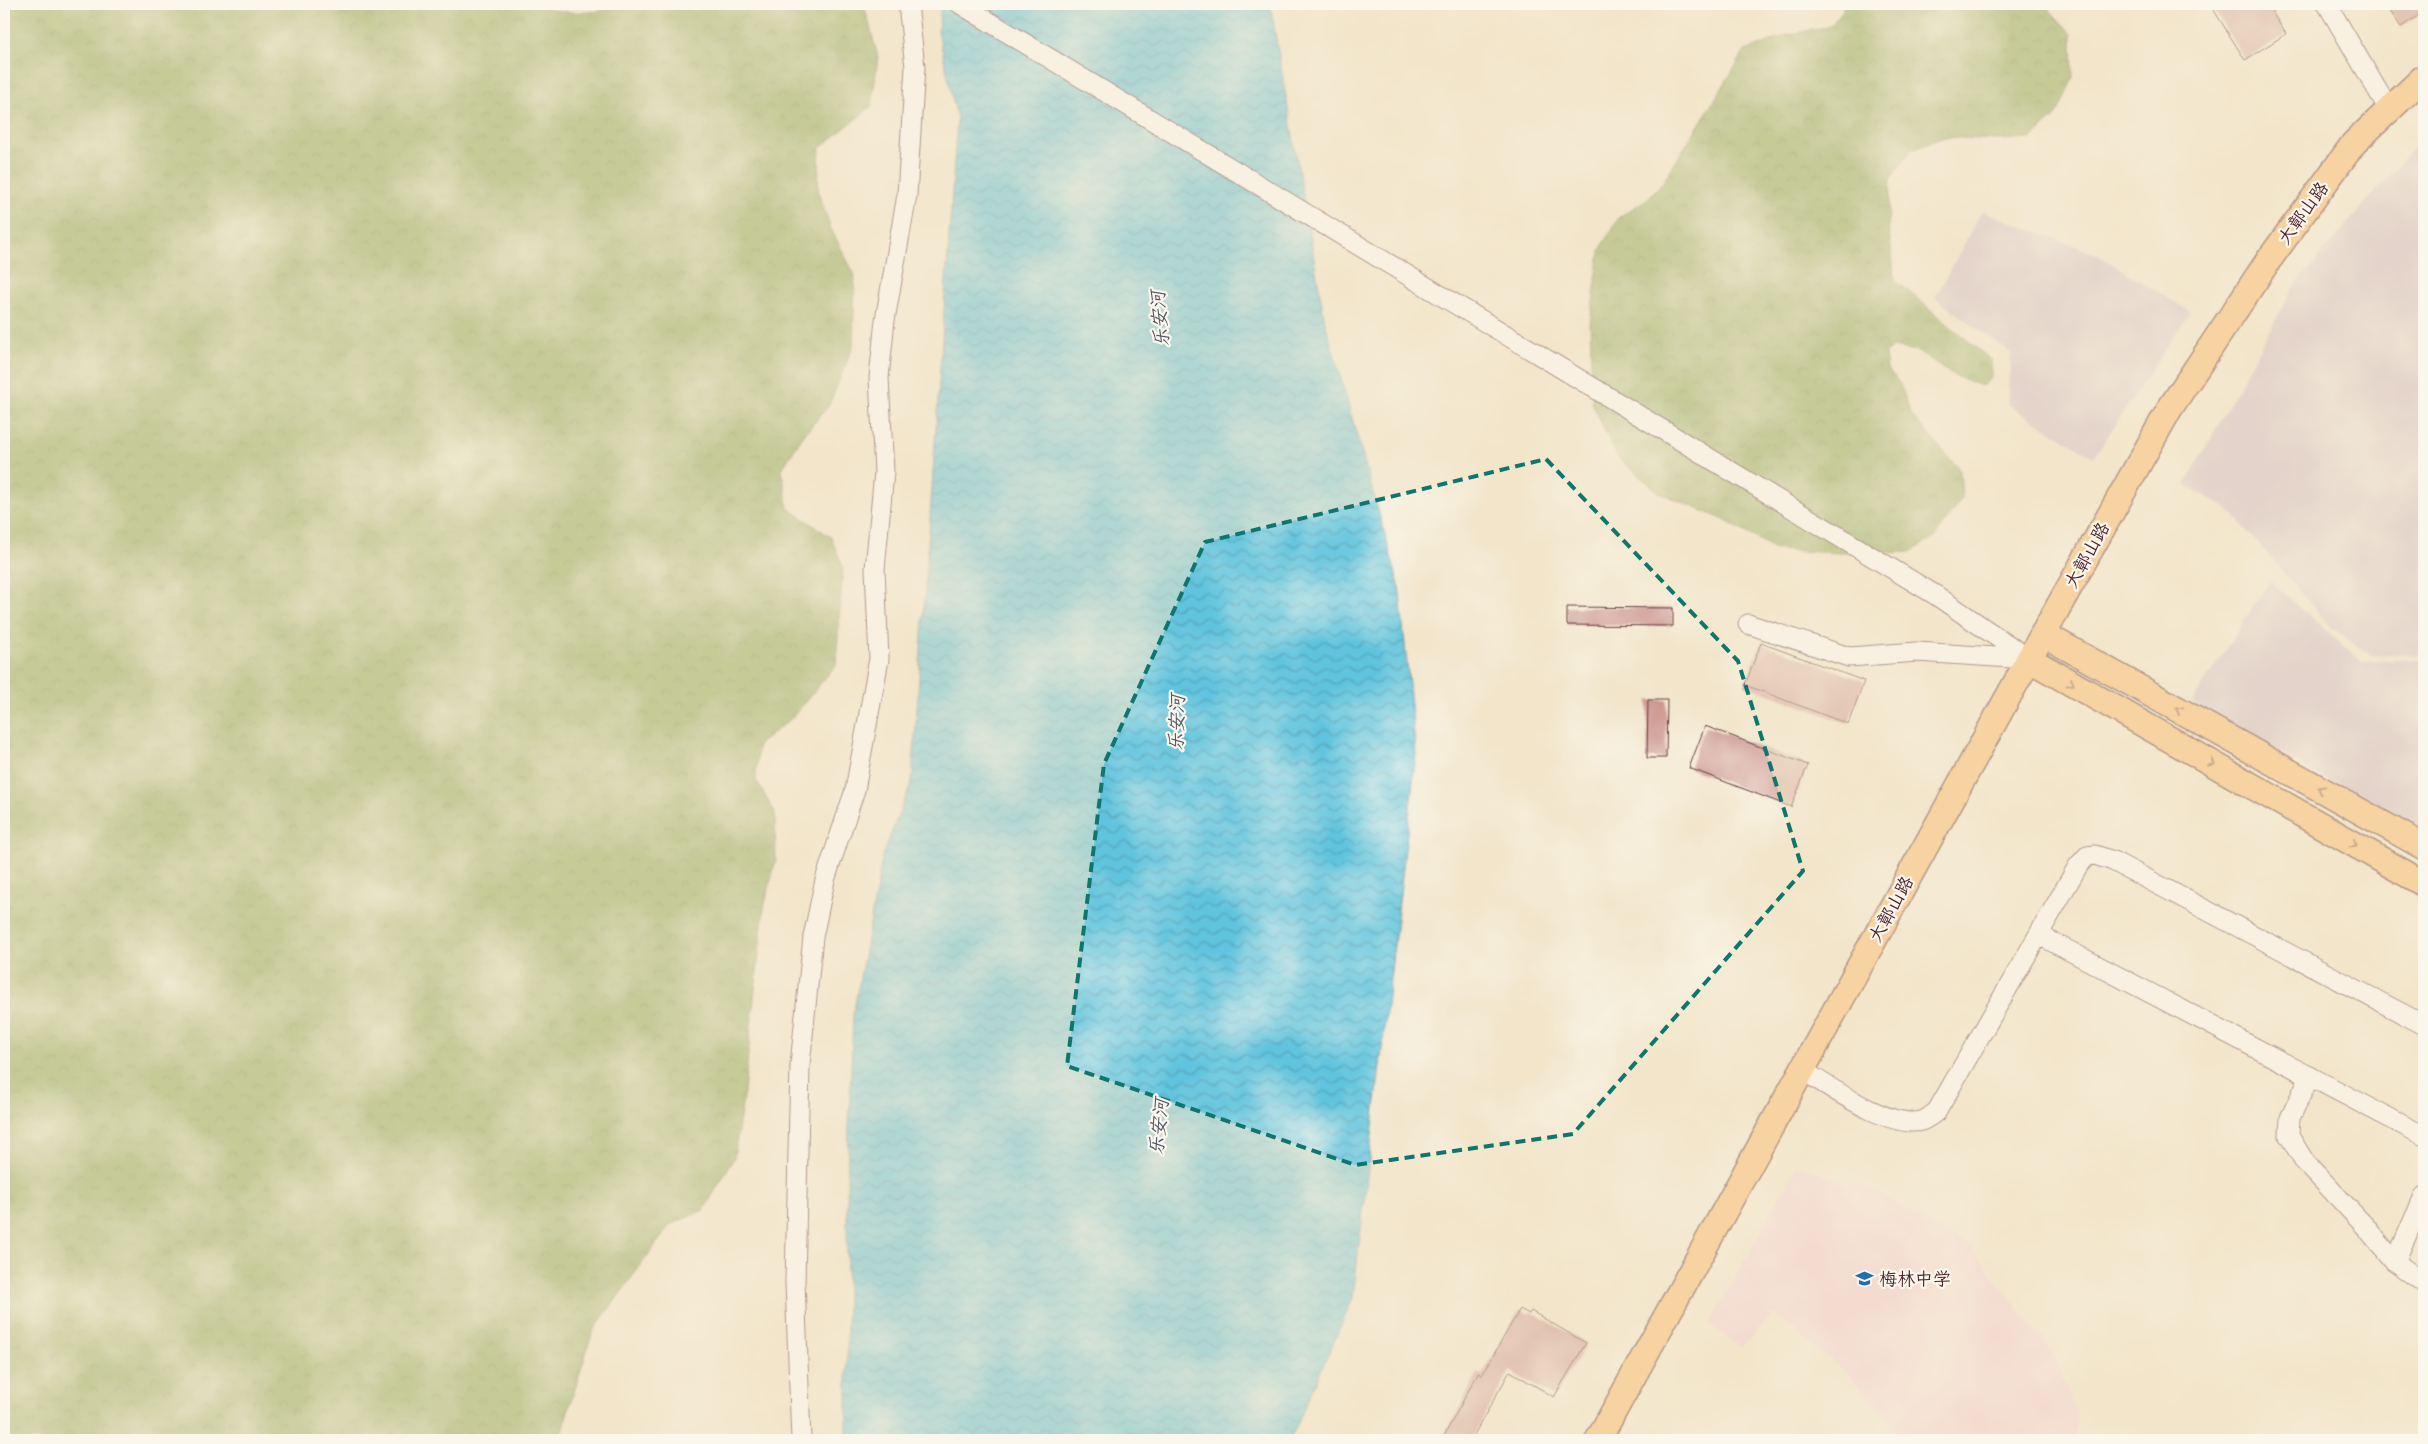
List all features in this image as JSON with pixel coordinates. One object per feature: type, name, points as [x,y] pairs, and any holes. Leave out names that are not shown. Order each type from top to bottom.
[{"type":"main road","name":"大鄣山路","points":[[1598,1440],[2029,659],[2170,408],[2268,261],[2354,143],[2424,77]]},
{"type":"main road","points":[[2043,634],[2424,847]]},
{"type":"main road","points":[[2029,659],[2424,884]]},
{"type":"street","points":[[801,1440],[795,1282],[800,1065],[813,937],[825,880],[855,790],[879,659],[875,569],[884,472],[879,378],[885,320],[907,194],[915,67],[908,4]]},
{"type":"street","points":[[960,4],[1938,596],[2029,659]]},
{"type":"street","points":[[2327,4],[2389,110]]},
{"type":"street","points":[[1748,624],[1849,656],[1917,652],[2029,659]]},
{"type":"street","points":[[1802,1070],[1857,1104],[1904,1121],[1921,1121],[1938,1111],[2078,866],[2087,856],[2095,855],[2114,861],[2424,1025]]},
{"type":"street","points":[[2039,934],[2424,1136]]},
{"type":"street","points":[[2310,1076],[2290,1118],[2289,1136],[2305,1162],[2364,1225],[2395,1262],[2424,1283]]},
{"type":"street","points":[[2395,1262],[2424,1196]]},
{"type":"highlighted area","points":[[1546,459],[1738,661],[1803,871],[1573,1134],[1355,1165],[1067,1066],[1104,764],[1205,542]]},
{"type":"shaded area","points":[[2424,135],[2424,654],[2372,656],[2330,626],[2226,507],[2185,485],[2294,286]]},
{"type":"shaded area","points":[[1982,211],[2096,254],[2190,312],[2094,457],[2007,404],[2011,353],[1935,298]]},
{"type":"shaded area","points":[[2270,581],[2362,662],[2424,659],[2424,835],[2192,702]]},
{"type":"shaded area","name":"梅林中学","points":[[1798,1164],[1846,1184],[1861,1184],[1970,1246],[2053,1353],[2076,1413],[2076,1434],[2081,1440],[1906,1440],[1847,1374],[1773,1313],[1741,1348],[1709,1324]]},
{"type":"green space","points":[[4,4],[536,4],[560,11],[583,12],[606,10],[630,4],[864,4],[878,57],[872,106],[820,148],[818,191],[831,229],[855,275],[853,347],[829,405],[804,435],[782,469],[788,508],[831,537],[843,567],[836,665],[791,719],[758,745],[756,780],[775,813],[776,860],[764,908],[744,1092],[734,1158],[704,1210],[670,1225],[593,1331],[559,1440],[4,1440]]},
{"type":"green space","points":[[1843,4],[2044,4],[2072,34],[2073,78],[2057,115],[2031,139],[1994,140],[1945,137],[1912,149],[1891,178],[1888,224],[1895,280],[1991,360],[1991,378],[1982,386],[1955,376],[1918,351],[1892,347],[1885,353],[1887,368],[1900,384],[1912,416],[1960,470],[1962,498],[1934,538],[1910,552],[1858,554],[1777,550],[1722,519],[1660,493],[1617,457],[1592,403],[1590,323],[1600,250],[1619,217],[1647,199],[1663,182],[1745,51],[1787,35],[1830,26],[1843,10]]},
{"type":"water","name":"乐安河","points":[[941,4],[1270,4],[1325,322],[1399,585],[1416,755],[1353,1298],[1290,1440],[847,1440],[847,1180],[853,1015],[883,854],[912,781],[957,119],[938,31]]},
{"type":"building","points":[[2210,4],[2267,4],[2286,34],[2245,60]]},
{"type":"building","points":[[2385,4],[2424,4],[2424,12],[2401,27]]},
{"type":"building","points":[[1567,607],[1673,608],[1673,626],[1567,625]]},
{"type":"building","points":[[1761,643],[1864,681],[1848,724],[1745,685]]},
{"type":"building","points":[[1648,700],[1667,700],[1666,758],[1647,758]]},
{"type":"building","points":[[1705,726],[1808,765],[1791,807],[1689,768]]},
{"type":"building","points":[[1520,1309],[1529,1314],[1531,1311],[1586,1343],[1554,1397],[1510,1371],[1471,1440],[1452,1440],[1444,1436],[1478,1373],[1482,1375]]},
{"type":"place","name":"梅林中学","points":[[1865,1279]]}]
